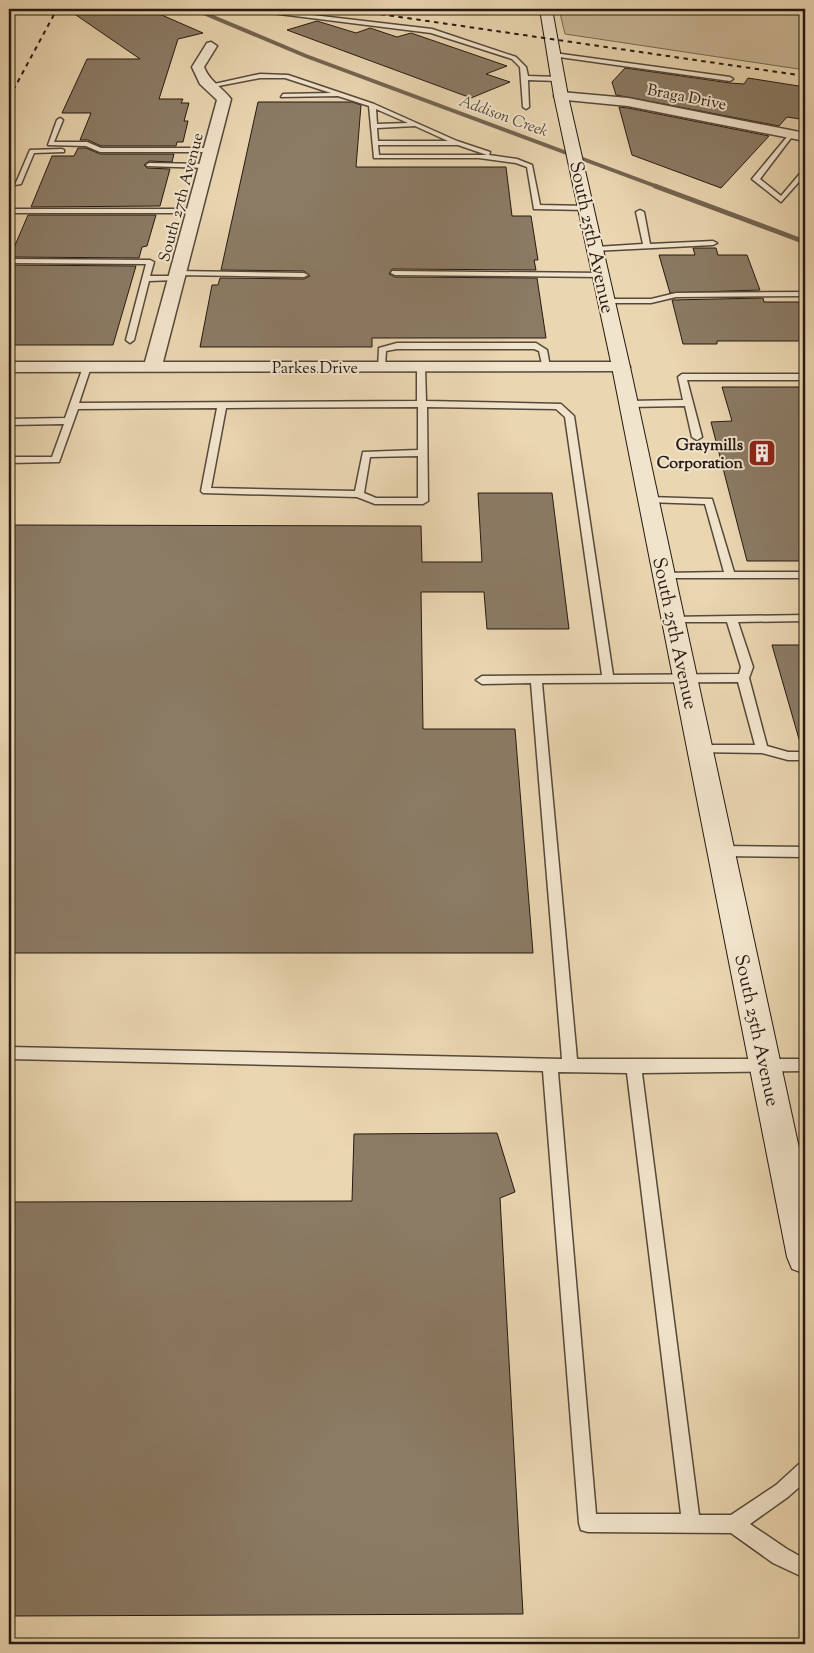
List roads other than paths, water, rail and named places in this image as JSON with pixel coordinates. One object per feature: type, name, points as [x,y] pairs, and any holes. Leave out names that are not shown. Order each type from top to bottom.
[{"type":"main road","name":"South 25th Avenue","points":[[546,9],[561,96],[582,183],[621,366],[765,1066],[803,1240]]},
{"type":"street","name":"South 27th Avenue","points":[[153,367],[224,99],[208,86],[201,76],[198,67],[211,46]]},
{"type":"street","name":"Braga Drive","points":[[561,96],[628,102],[805,138]]},
{"type":"street","name":"Parkes Drive","points":[[9,367],[621,366]]},
{"type":"lane","points":[[263,10],[432,31],[514,58],[523,67],[526,107]]},
{"type":"lane","points":[[554,55],[730,79]]},
{"type":"lane","points":[[208,86],[260,76],[286,76],[372,105],[459,143],[521,160],[530,166],[537,207],[587,208]]},
{"type":"lane","points":[[525,78],[558,79]]},
{"type":"lane","points":[[282,96],[345,95]]},
{"type":"lane","points":[[372,105],[376,157],[501,156]]},
{"type":"lane","points":[[60,120],[50,144],[88,144],[100,150]]},
{"type":"lane","points":[[373,126],[418,125]]},
{"type":"lane","points":[[792,134],[756,179],[781,200],[805,171]]},
{"type":"lane","points":[[375,143],[459,143]]},
{"type":"lane","points":[[17,184],[32,151],[210,150]]},
{"type":"lane","points":[[149,165],[206,166]]},
{"type":"lane","points":[[9,210],[194,211]]},
{"type":"lane","points":[[640,212],[647,246]]},
{"type":"lane","points":[[596,249],[713,243]]},
{"type":"lane","points":[[9,261],[150,262],[130,340]]},
{"type":"lane","points":[[395,273],[601,275]]},
{"type":"lane","points":[[146,279],[177,276],[304,275]]},
{"type":"lane","points":[[607,301],[651,301],[676,296],[805,294]]},
{"type":"lane","points":[[381,367],[382,350],[397,346],[536,346],[543,350],[546,367]]},
{"type":"lane","points":[[9,460],[56,460],[87,367]]},
{"type":"lane","points":[[222,405],[206,491],[359,494],[374,501],[423,501],[421,367]]},
{"type":"lane","points":[[697,437],[682,377],[805,376]]},
{"type":"lane","points":[[629,404],[688,403]]},
{"type":"lane","points":[[74,406],[422,404],[558,406],[569,416],[608,679]]},
{"type":"lane","points":[[9,422],[69,421]]},
{"type":"lane","points":[[359,494],[366,454],[423,453]]},
{"type":"lane","points":[[649,500],[710,501],[730,575]]},
{"type":"lane","points":[[664,576],[805,575]]},
{"type":"lane","points":[[731,618],[747,667],[743,678],[762,749]]},
{"type":"lane","points":[[673,619],[805,618]]},
{"type":"lane","points":[[482,680],[743,678]]},
{"type":"lane","points":[[536,679],[570,1065]]},
{"type":"lane","points":[[700,750],[762,749],[788,756],[805,756]]},
{"type":"lane","points":[[721,851],[805,852]]},
{"type":"lane","points":[[9,1054],[634,1067],[805,1065]]},
{"type":"lane","points":[[550,1065],[588,1523],[734,1524],[782,1492],[805,1470]]},
{"type":"lane","points":[[634,1067],[691,1524]]},
{"type":"lane","points":[[734,1524],[780,1556],[805,1570]]},
{"type":"waterway","name":"Addison Creek","points":[[194,9],[306,56],[658,187]]},
{"type":"waterway","name":"Addison Creek","points":[[655,186],[805,242]]},
{"type":"railway","points":[[9,98],[57,9]]},
{"type":"railway","points":[[345,9],[805,76]]},
{"type":"place","name":"Graymills Corporation","points":[[762,453]]}]
